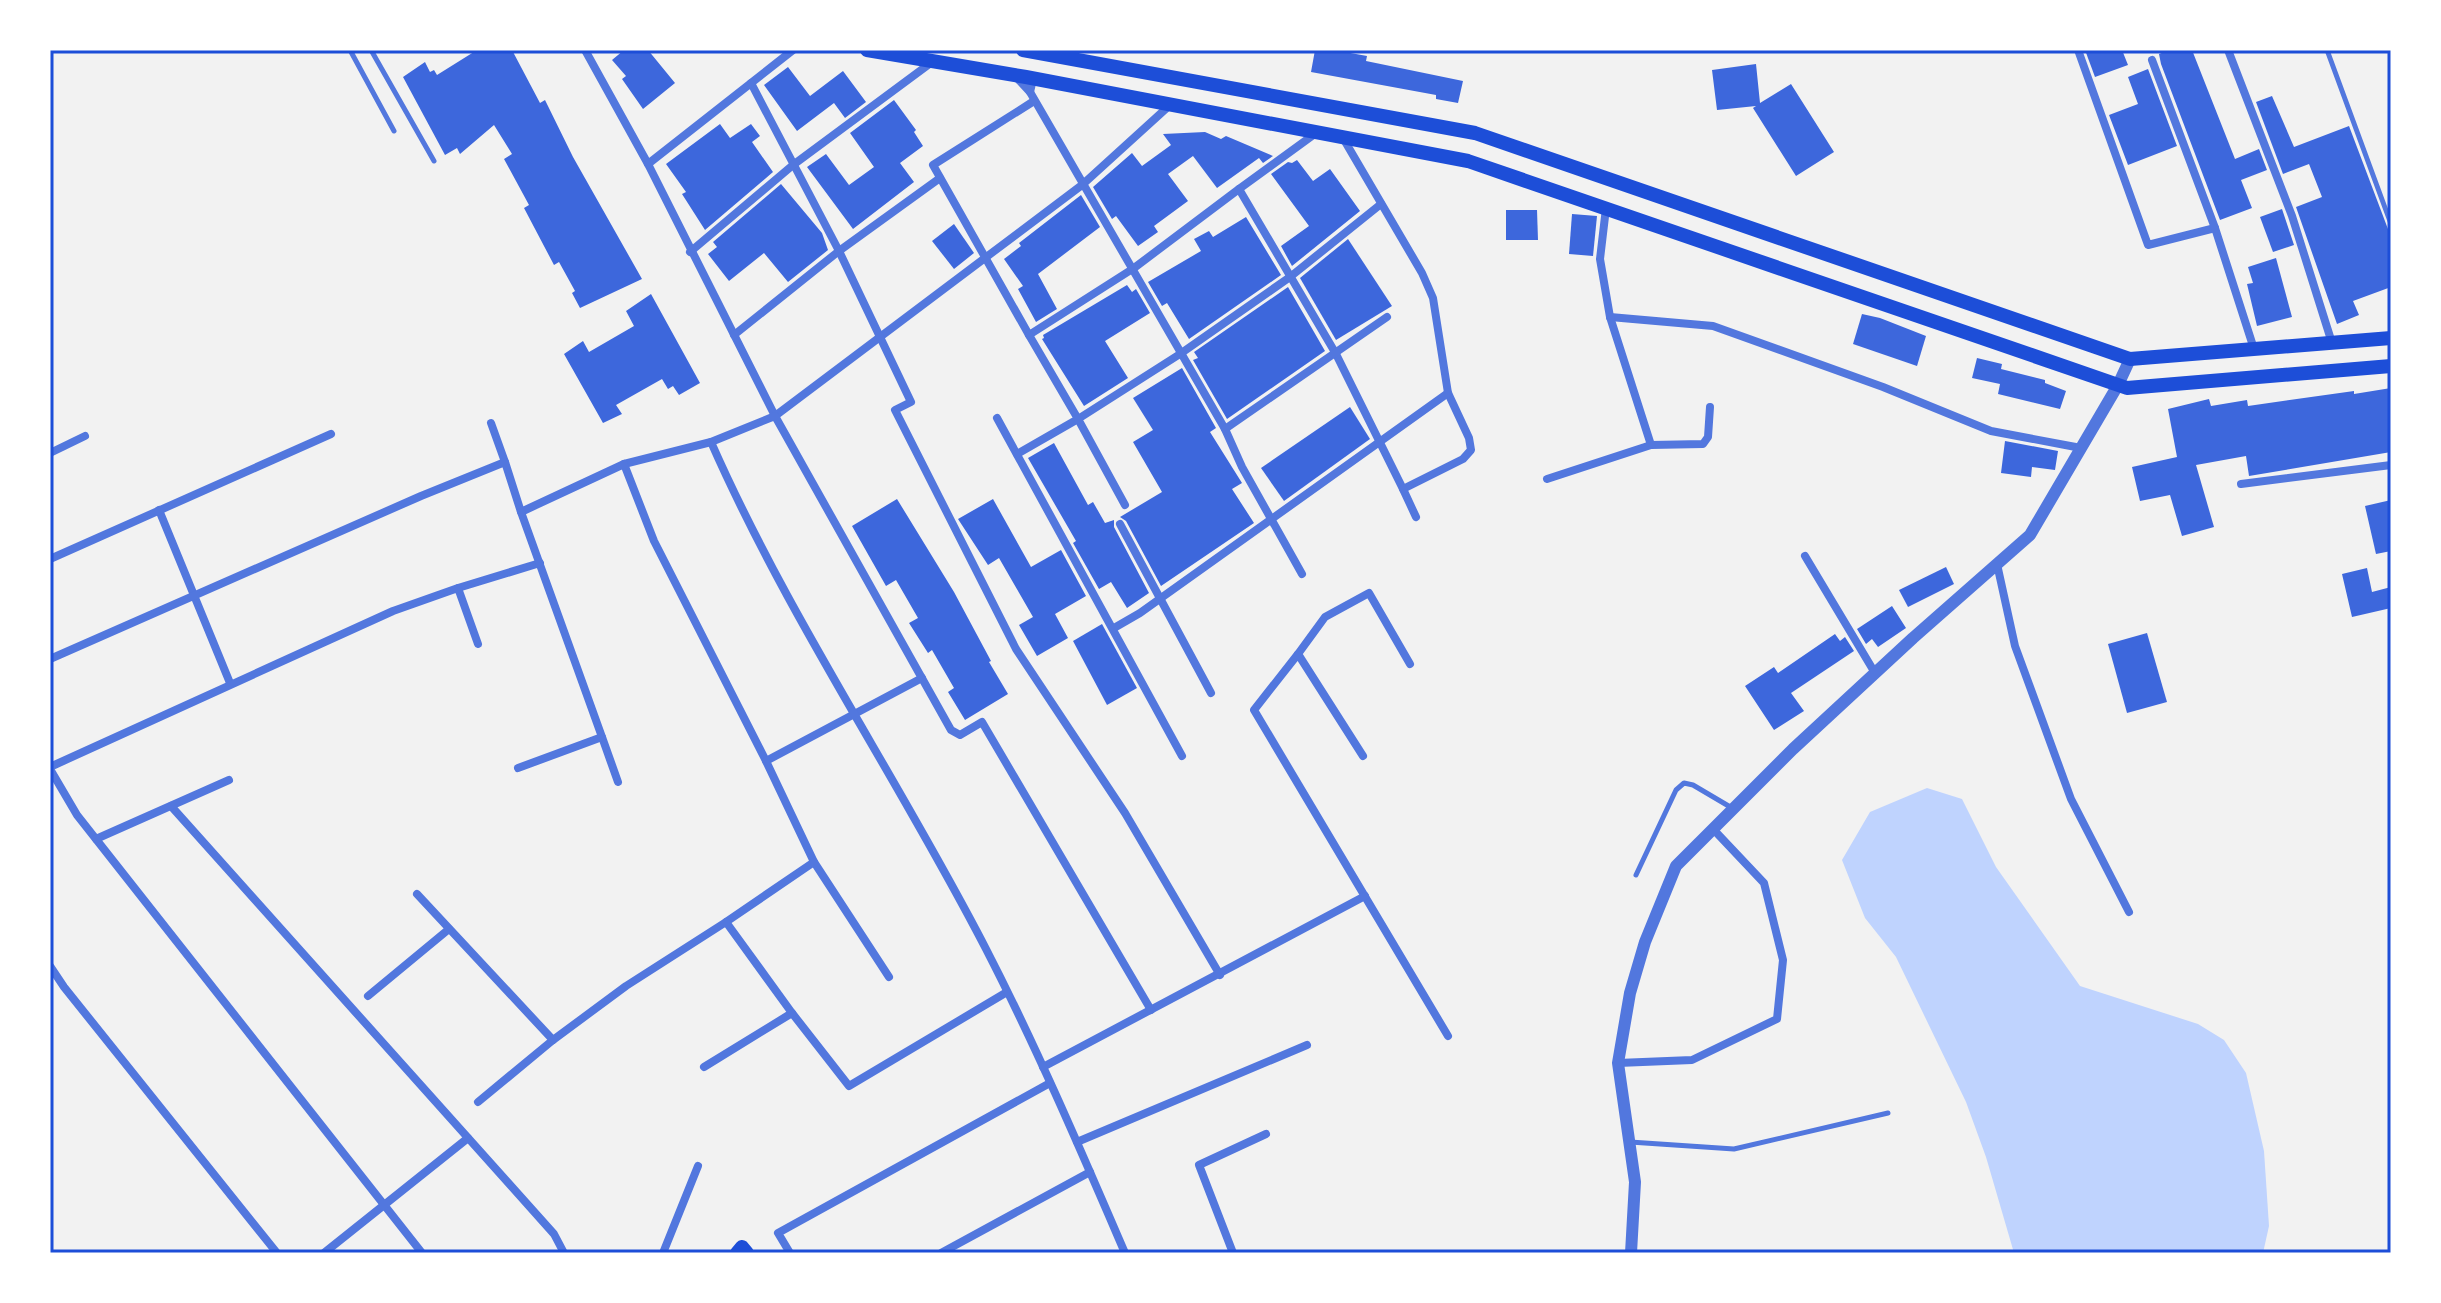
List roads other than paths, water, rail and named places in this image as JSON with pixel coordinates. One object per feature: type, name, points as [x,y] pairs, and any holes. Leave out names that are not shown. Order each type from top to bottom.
[{"type":"main road","points":[[867,50],[1015,76],[1033,91],[1170,105],[1468,161],[2127,388],[2391,366]]},
{"type":"main road","points":[[1015,76],[1016,50]]},
{"type":"main road","points":[[1033,91],[1032,51],[1475,133],[2130,359],[2391,338]]},
{"type":"main road","points":[[737,1253],[742,1247],[747,1253]]},
{"type":"street","points":[[585,50],[648,164],[775,416],[954,734],[960,735],[982,722],[1151,1010]]},
{"type":"street","points":[[648,164],[793,50]]},
{"type":"street","points":[[2078,50],[2148,245],[2215,228]]},
{"type":"street","points":[[2228,50],[2292,216],[2332,343]]},
{"type":"street","points":[[2152,60],[2215,228],[2255,349]]},
{"type":"street","points":[[690,252],[793,165],[933,62]]},
{"type":"street","points":[[751,83],[881,336],[911,402],[895,410],[1016,649],[1125,813],[1220,975]]},
{"type":"street","points":[[1125,505],[933,165],[1033,91],[1082,185],[1134,268],[1225,429],[1270,521],[1302,574]]},
{"type":"street","points":[[521,512],[624,464],[711,442],[775,416],[1082,185],[1170,105]]},
{"type":"street","points":[[1029,335],[1134,268],[1317,133]]},
{"type":"street","points":[[1343,138],[1422,273],[1433,298],[1448,393],[1469,438],[1471,450],[1463,459],[1403,489]]},
{"type":"street","points":[[734,335],[839,251],[940,178]]},
{"type":"street","points":[[1239,189],[1336,354],[1382,441],[1416,517]]},
{"type":"street","points":[[1017,454],[1180,354],[1290,277],[1381,204]]},
{"type":"street","points":[[1606,208],[1600,259],[1610,317],[1651,445]]},
{"type":"street","points":[[1225,429],[1387,317]]},
{"type":"street","points":[[1610,317],[1713,326],[1883,387],[1991,431],[2081,448]]},
{"type":"street","points":[[1631,1253],[1635,1182],[1618,1063],[1630,993],[1645,942],[1676,866],[1875,673],[2030,535],[2118,385],[2130,359]]},
{"type":"street","points":[[1114,628],[1448,393]]},
{"type":"street","points":[[1547,479],[1651,445],[1703,444],[1708,437],[1710,407]]},
{"type":"street","points":[[997,418],[1182,756]]},
{"type":"street","points":[[491,423],[618,782]]},
{"type":"street","points":[[50,559],[331,434]]},
{"type":"street","points":[[50,453],[85,436]]},
{"type":"street","points":[[711,442],[739,507],[986,948],[1043,1067],[1125,1253]]},
{"type":"street","points":[[50,659],[505,462]]},
{"type":"street","points":[[624,464],[654,541],[814,862],[889,977]]},
{"type":"street","points":[[2241,484],[2391,465]]},
{"type":"street","points":[[159,510],[230,683]]},
{"type":"street","points":[[1120,524],[1211,693]]},
{"type":"street","points":[[1805,556],[1875,673]]},
{"type":"street","points":[[422,1253],[77,815],[50,768],[393,611],[540,563]]},
{"type":"street","points":[[1997,563],[2015,646],[2071,799],[2129,912]]},
{"type":"street","points":[[458,588],[478,644]]},
{"type":"street","points":[[1410,664],[1369,593],[1325,617],[1254,710],[1448,1036]]},
{"type":"street","points":[[1298,654],[1363,756]]},
{"type":"street","points":[[766,761],[922,678]]},
{"type":"street","points":[[518,768],[602,737]]},
{"type":"street","points":[[96,839],[229,780]]},
{"type":"street","points":[[171,806],[554,1234],[564,1253]]},
{"type":"street","points":[[1618,1063],[1692,1060],[1777,1019],[1783,960],[1764,883],[1713,829]]},
{"type":"street","points":[[478,1102],[553,1040],[626,986],[814,862]]},
{"type":"street","points":[[417,894],[553,1040]]},
{"type":"street","points":[[1043,1067],[1365,896]]},
{"type":"street","points":[[726,922],[849,1086],[1007,992]]},
{"type":"street","points":[[368,996],[449,929]]},
{"type":"street","points":[[50,966],[73,999],[277,1253]]},
{"type":"street","points":[[704,1067],[792,1013]]},
{"type":"street","points":[[1077,1142],[1307,1045]]},
{"type":"street","points":[[790,1253],[778,1233],[1050,1083]]},
{"type":"street","points":[[1233,1253],[1199,1165],[1266,1134]]},
{"type":"street","points":[[324,1253],[468,1138]]},
{"type":"street","points":[[663,1253],[698,1166]]},
{"type":"street","points":[[941,1253],[1090,1172]]},
{"type":"lane","points":[[350,50],[394,131]]},
{"type":"lane","points":[[371,50],[434,161]]},
{"type":"lane","points":[[2327,50],[2391,224]]},
{"type":"lane","points":[[1636,875],[1676,790],[1684,783],[1693,785],[1733,809]]},
{"type":"lane","points":[[1629,1142],[1734,1149],[1888,1113]]},
{"type":"water","points":[[1927,788],[1962,799],[1996,867],[2080,986],[2198,1024],[2224,1040],[2246,1073],[2264,1151],[2269,1226],[2263,1253],[2014,1253],[1966,1102],[1896,957],[1865,918],[1842,860],[1870,812]]}]
